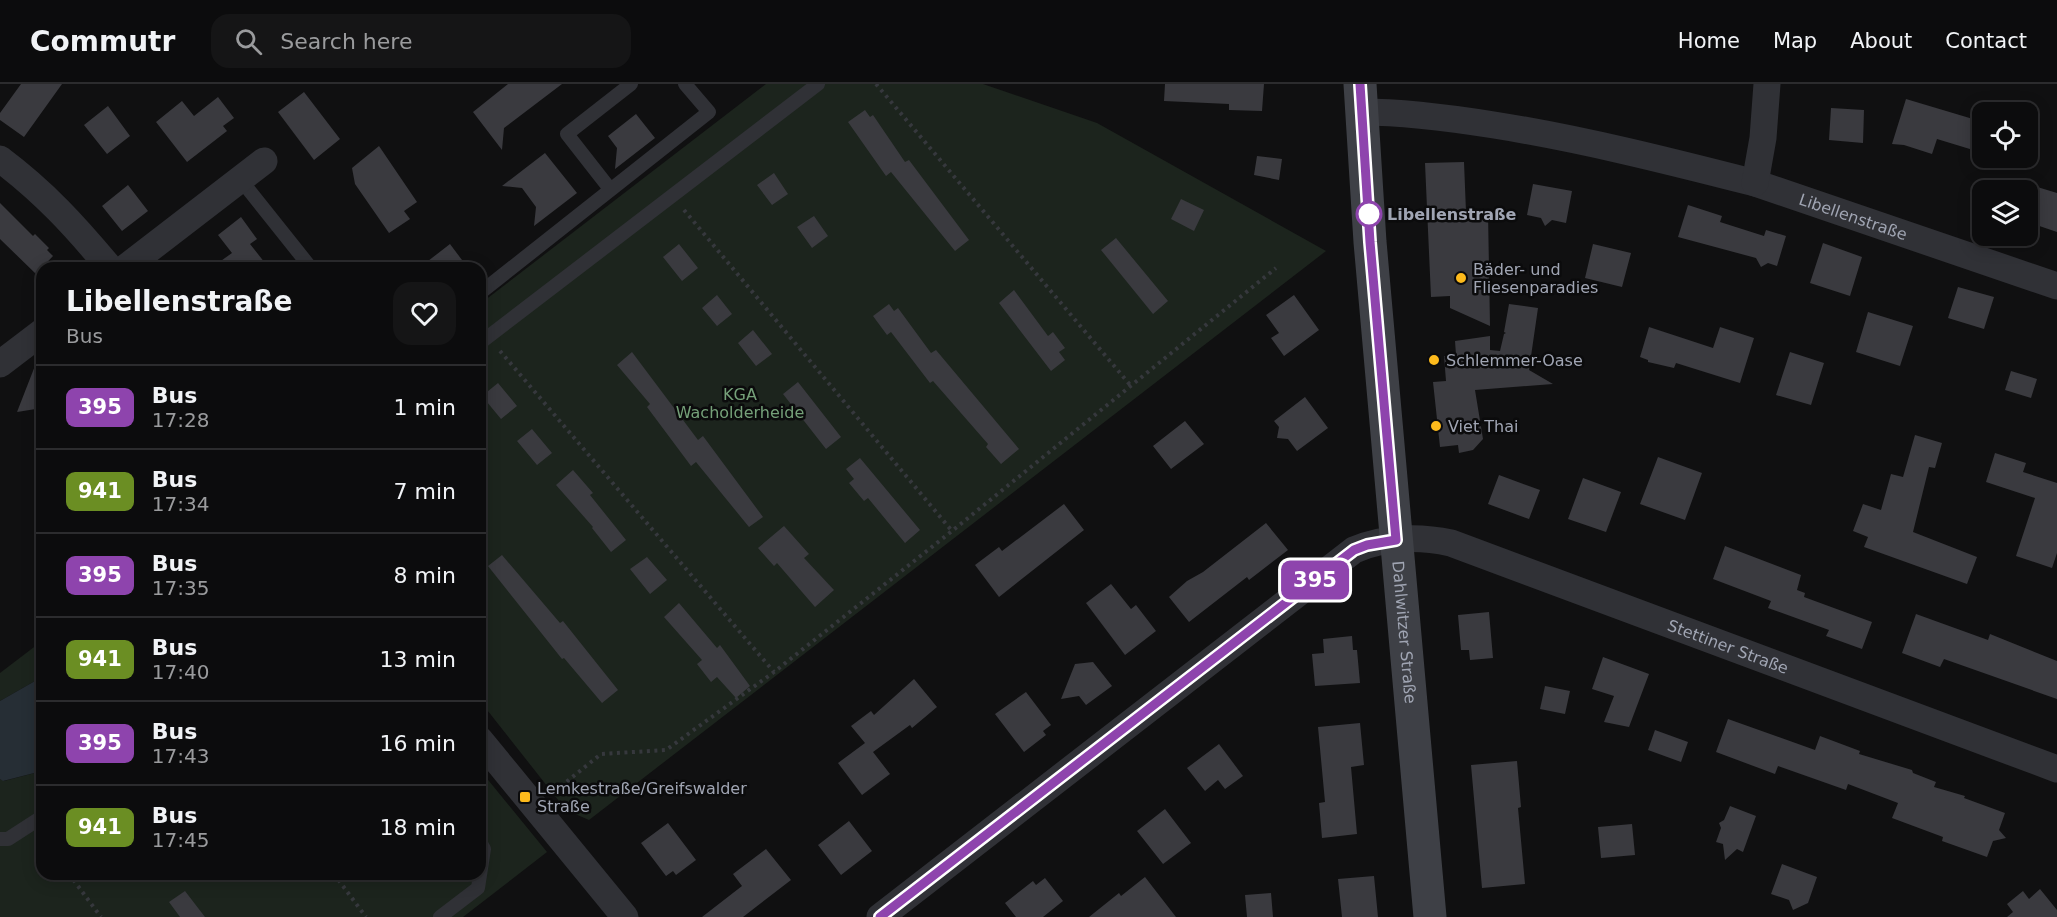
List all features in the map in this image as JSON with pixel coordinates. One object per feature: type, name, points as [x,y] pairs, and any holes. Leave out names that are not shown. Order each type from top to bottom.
[{"type":"main road","name":"Dahlwitzer Straße","points":[[1361,98],[1373,275],[1430,917]]},
{"type":"street","points":[[1755,183],[1763,138],[1767,84]]},
{"type":"street","name":"Libellenstraße","points":[[1361,98],[1390,111],[1554,135],[1755,183],[2057,286]]},
{"type":"street","points":[[0,159],[42,192],[105,262]]},
{"type":"street","points":[[133,262],[264,161]]},
{"type":"street","points":[[0,364],[36,337]]},
{"type":"street","name":"Stettiner Straße","points":[[880,917],[1354,550],[1367,545],[1396,540],[1431,538],[1451,543],[2057,769]]},
{"type":"street","points":[[486,747],[625,917]]},
{"type":"lane","points":[[610,189],[567,134],[631,84]]},
{"type":"lane","points":[[486,288],[709,112],[685,84]]},
{"type":"lane","points":[[486,338],[818,84]]},
{"type":"lane","points":[[240,179],[306,262]]},
{"type":"lane","points":[[0,839],[8,839],[36,821]]},
{"type":"lane","points":[[440,917],[478,888],[479,880]]},
{"type":"path","points":[[876,84],[1131,386]]},
{"type":"path","points":[[672,196],[952,531]]},
{"type":"path","points":[[553,793],[601,754],[666,750],[774,672],[952,531],[1276,267]]},
{"type":"path","points":[[486,342],[774,672]]},
{"type":"path","points":[[74,880],[102,917]]},
{"type":"path","points":[[338,880],[366,917]]},
{"type":"green space","name":"KGA Wacholderheide","points":[[766,84],[983,84],[1097,123],[1326,251],[589,820],[566,810],[486,709],[486,299]]},
{"type":"green space","points":[[36,646],[36,680],[0,701],[0,673]]},
{"type":"green space","points":[[36,773],[36,880],[486,880],[486,777],[547,852],[463,917],[0,917],[0,779],[4,781]]},
{"type":"shaded area","points":[[36,680],[36,773],[3,781],[0,779],[0,701]]},
{"type":"building","points":[[21,84],[62,84],[24,137],[0,120],[0,113]]},
{"type":"building","points":[[508,84],[562,84],[504,128],[502,150],[473,112]]},
{"type":"building","points":[[1165,84],[1264,84],[1262,111],[1229,110],[1229,104],[1164,101]]},
{"type":"building","points":[[304,92],[340,139],[314,160],[278,112]]},
{"type":"building","points":[[218,97],[234,118],[223,126],[227,131],[187,162],[156,122],[182,101],[194,116]]},
{"type":"building","points":[[1906,99],[1972,119],[1972,150],[1937,139],[1932,154],[1904,145],[1892,144]]},
{"type":"building","points":[[108,106],[130,136],[107,154],[84,125]]},
{"type":"building","points":[[1831,108],[1864,110],[1863,143],[1829,140]]},
{"type":"building","points":[[865,110],[870,117],[873,115],[905,162],[909,160],[969,240],[955,251],[891,172],[886,176],[848,122]]},
{"type":"building","points":[[636,114],[655,138],[615,169],[617,148],[608,136]]},
{"type":"building","points":[[379,146],[417,202],[404,211],[410,219],[389,233],[355,184],[352,168]]},
{"type":"building","points":[[545,153],[577,193],[534,226],[536,207],[522,188],[502,186]]},
{"type":"building","points":[[1257,156],[1282,159],[1279,180],[1254,175]]},
{"type":"building","points":[[1464,162],[1466,212],[1488,212],[1490,326],[1450,308],[1450,296],[1431,297],[1425,163]]},
{"type":"building","points":[[774,173],[788,194],[772,205],[757,185]]},
{"type":"building","points":[[1533,184],[1572,191],[1566,223],[1552,220],[1545,226],[1541,218],[1527,215]]},
{"type":"building","points":[[128,185],[148,211],[122,231],[102,206]]},
{"type":"building","points":[[2038,187],[2057,193],[2057,232],[2038,225]]},
{"type":"building","points":[[1181,199],[1204,210],[1194,231],[1171,219]]},
{"type":"building","points":[[0,203],[33,236],[35,234],[49,248],[47,250],[53,256],[47,262],[36,262],[36,274],[0,239]]},
{"type":"building","points":[[1688,205],[1722,216],[1720,222],[1764,236],[1766,230],[1786,236],[1777,266],[1768,263],[1761,267],[1756,258],[1678,237]]},
{"type":"building","points":[[814,216],[828,236],[812,248],[797,227]]},
{"type":"building","points":[[241,217],[257,239],[250,244],[264,262],[219,262],[232,253],[218,235]]},
{"type":"building","points":[[1116,238],[1168,301],[1153,314],[1101,250]]},
{"type":"building","points":[[1823,243],[1862,257],[1850,296],[1810,283]]},
{"type":"building","points":[[450,244],[464,262],[427,262]]},
{"type":"building","points":[[679,244],[698,268],[682,281],[663,257]]},
{"type":"building","points":[[1593,244],[1631,253],[1622,287],[1585,278]]},
{"type":"building","points":[[1958,287],[1994,297],[1984,329],[1948,318]]},
{"type":"building","points":[[1014,290],[1048,336],[1053,332],[1065,348],[1059,352],[1065,360],[1051,371],[999,303]]},
{"type":"building","points":[[717,295],[732,314],[717,326],[702,308]]},
{"type":"building","points":[[1294,295],[1319,330],[1284,356],[1271,338],[1279,333],[1266,315]]},
{"type":"building","points":[[889,304],[894,311],[898,308],[931,353],[936,350],[1019,449],[1001,464],[986,447],[988,444],[933,381],[930,383],[891,332],[887,335],[873,316]]},
{"type":"building","points":[[1509,304],[1538,308],[1529,370],[1553,384],[1475,390],[1483,439],[1473,450],[1459,453],[1458,445],[1440,447],[1433,382],[1446,381],[1444,356],[1456,355],[1455,341],[1490,336],[1490,350],[1500,351],[1506,333],[1504,332]]},
{"type":"building","points":[[1868,312],[1913,326],[1900,366],[1856,352]]},
{"type":"building","points":[[1649,327],[1713,348],[1720,327],[1754,338],[1740,383],[1676,363],[1674,368],[1648,362],[1640,357]]},
{"type":"building","points":[[753,330],[772,354],[756,366],[738,343]]},
{"type":"building","points":[[632,352],[698,440],[703,436],[763,517],[749,527],[696,462],[691,466],[647,407],[650,404],[617,365]]},
{"type":"building","points":[[1790,352],[1824,363],[1811,405],[1776,395]]},
{"type":"building","points":[[36,363],[36,409],[17,412]]},
{"type":"building","points":[[2011,371],[2037,379],[2031,398],[2005,390]]},
{"type":"building","points":[[798,382],[841,437],[826,449],[783,394]]},
{"type":"building","points":[[498,383],[517,406],[501,419],[486,401],[486,393]]},
{"type":"building","points":[[1305,397],[1328,428],[1297,451],[1288,439],[1277,438],[1279,427],[1274,421]]},
{"type":"building","points":[[1185,421],[1204,444],[1171,469],[1153,446]]},
{"type":"building","points":[[532,429],[552,453],[537,465],[517,441]]},
{"type":"building","points":[[1915,435],[1942,443],[1935,468],[1929,467],[1913,532],[1977,557],[1967,584],[1864,547],[1868,537],[1853,531],[1863,504],[1881,510],[1891,474],[1903,477]]},
{"type":"building","points":[[1995,453],[2026,463],[2023,472],[2057,483],[2057,553],[2052,568],[2016,556],[2035,498],[1986,482]]},
{"type":"building","points":[[1658,457],[1702,473],[1685,520],[1640,504]]},
{"type":"building","points":[[860,458],[920,530],[905,543],[868,498],[864,501],[849,483],[854,479],[846,469]]},
{"type":"building","points":[[573,470],[593,493],[590,495],[626,540],[611,552],[593,527],[556,485]]},
{"type":"building","points":[[1499,475],[1540,490],[1529,519],[1488,504]]},
{"type":"building","points":[[1583,478],[1621,492],[1606,532],[1568,519]]},
{"type":"building","points":[[1064,504],[1084,530],[999,597],[975,565],[999,547],[1002,551]]},
{"type":"building","points":[[1266,523],[1288,550],[1249,580],[1247,577],[1189,622],[1169,597],[1187,581],[1203,572]]},
{"type":"building","points":[[784,526],[809,554],[804,558],[834,590],[815,607],[777,563],[774,566],[758,548]]},
{"type":"building","points":[[1725,546],[1801,575],[1797,590],[1805,593],[1804,597],[1872,622],[1862,649],[1826,636],[1829,630],[1768,608],[1771,601],[1713,579]]},
{"type":"building","points":[[502,555],[560,623],[563,621],[618,690],[602,703],[564,658],[562,659],[488,566]]},
{"type":"building","points":[[647,557],[667,580],[650,594],[630,569]]},
{"type":"building","points":[[1111,584],[1131,609],[1136,605],[1156,631],[1125,655],[1086,603]]},
{"type":"building","points":[[679,603],[717,648],[720,645],[750,686],[736,698],[717,677],[711,682],[697,664],[702,660],[664,617]]},
{"type":"building","points":[[1489,612],[1493,658],[1470,660],[1469,650],[1461,650],[1458,615]]},
{"type":"building","points":[[1916,614],[1988,640],[1990,634],[2057,661],[2057,699],[1944,659],[1940,667],[1902,653]]},
{"type":"building","points":[[1352,636],[1353,650],[1357,650],[1360,683],[1315,686],[1312,654],[1324,653],[1323,639]]},
{"type":"building","points":[[1603,657],[1649,674],[1629,727],[1604,722],[1614,696],[1592,689]]},
{"type":"building","points":[[1093,662],[1112,686],[1086,705],[1079,696],[1061,699],[1075,664]]},
{"type":"building","points":[[914,679],[937,707],[912,728],[910,725],[873,752],[890,774],[862,795],[838,763],[865,743],[851,726],[871,711],[874,715]]},
{"type":"building","points":[[1545,686],[1570,691],[1565,714],[1540,709]]},
{"type":"building","points":[[1026,692],[1051,725],[1043,731],[1046,735],[1024,752],[995,714]]},
{"type":"building","points":[[1728,719],[1815,750],[1820,736],[1860,751],[1859,754],[1912,770],[1913,773],[1936,782],[1934,787],[1965,796],[1964,798],[2005,813],[1999,830],[2006,838],[1993,841],[1987,857],[1942,841],[1943,837],[1892,818],[1898,803],[1848,784],[1846,790],[1778,766],[1775,774],[1716,752]]},
{"type":"building","points":[[1360,723],[1364,765],[1351,767],[1357,834],[1322,838],[1319,803],[1325,802],[1318,727]]},
{"type":"building","points":[[1655,730],[1688,742],[1681,762],[1648,750]]},
{"type":"building","points":[[1219,744],[1243,776],[1225,789],[1218,780],[1205,791],[1187,768]]},
{"type":"building","points":[[1517,761],[1521,807],[1518,808],[1525,884],[1482,888],[1471,765]]},
{"type":"building","points":[[1730,806],[1756,816],[1743,852],[1737,849],[1725,860],[1723,844],[1716,842],[1721,828],[1719,823],[1724,820]]},
{"type":"building","points":[[1165,809],[1191,843],[1163,864],[1137,831]]},
{"type":"building","points":[[849,821],[872,851],[841,875],[818,845]]},
{"type":"building","points":[[668,823],[696,860],[676,875],[673,871],[666,876],[641,843]]},
{"type":"building","points":[[1632,824],[1635,855],[1601,858],[1598,827]]},
{"type":"building","points":[[766,849],[791,880],[743,917],[702,917],[742,886],[733,874]]},
{"type":"building","points":[[1782,864],[1817,877],[1808,903],[1793,910],[1789,900],[1771,894]]},
{"type":"building","points":[[1374,876],[1378,917],[1342,917],[1338,879]]},
{"type":"building","points":[[1145,877],[1176,917],[1089,917],[1119,893],[1121,896]]},
{"type":"building","points":[[1045,878],[1063,901],[1043,917],[1016,917],[1005,903],[1033,881],[1036,885]]},
{"type":"building","points":[[2040,889],[2057,910],[2057,917],[2007,917],[2013,912],[2007,904],[2023,891],[2029,899]]},
{"type":"building","points":[[185,891],[205,917],[180,917],[169,902]]},
{"type":"building","points":[[1271,893],[1273,917],[1247,917],[1245,895]]},
{"type":"bus line","name":"395","points":[[880,917],[1354,550],[1367,545],[1396,540],[1370,242],[1360,84]]},
{"type":"place","name":"Libellenstraße","points":[[1369,214]]},
{"type":"place","name":"Bäder- und Fliesenparadies","points":[[1461,278]]},
{"type":"place","name":"Schlemmer-Oase","points":[[1434,360]]},
{"type":"place","name":"Viet Thai","points":[[1436,426]]},
{"type":"place","name":"Lemkestraße/Greifswalder Straße","points":[[525,797]]}]
